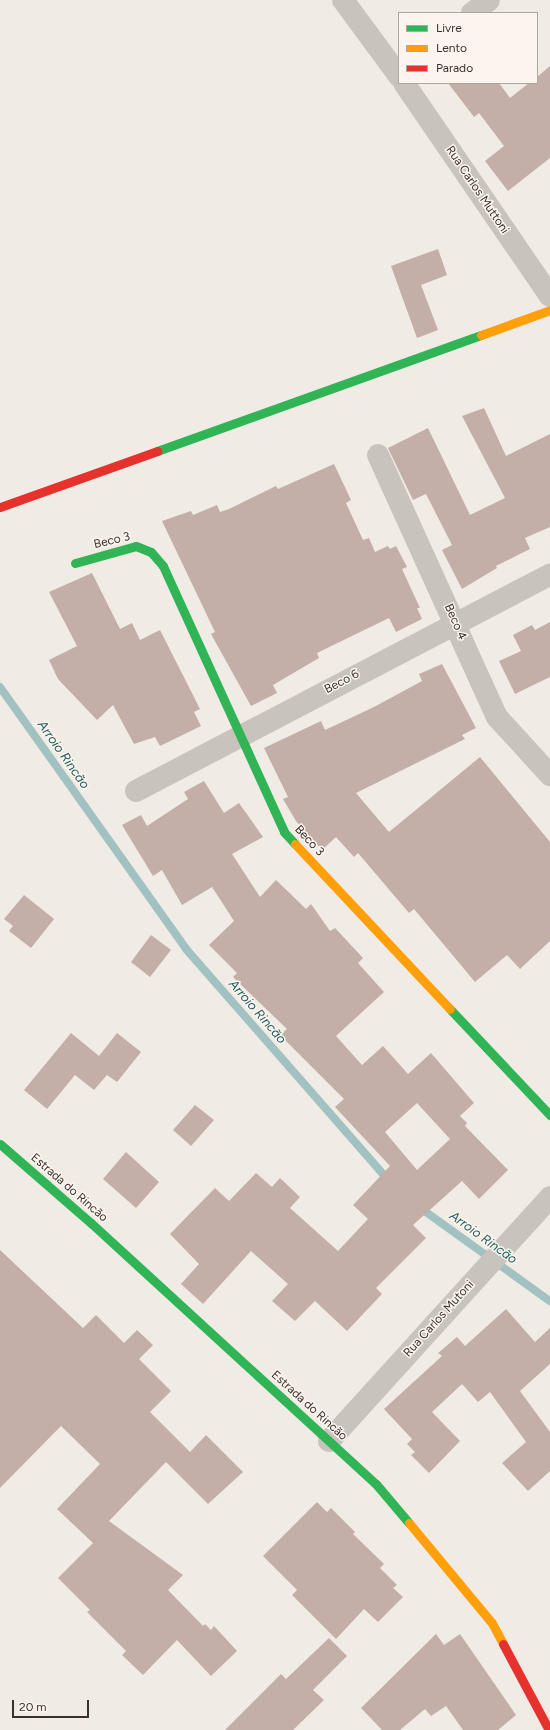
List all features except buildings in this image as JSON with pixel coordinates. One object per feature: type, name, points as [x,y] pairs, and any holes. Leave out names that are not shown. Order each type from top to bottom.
[{"type":"street","name":"Rua Carlos Muttoni","points":[[343,0],[398,73]]},
{"type":"street","points":[[473,12],[489,0]]},
{"type":"street","name":"Rua Carlos Muttoni","points":[[405,84],[550,296]]},
{"type":"street","points":[[0,507],[550,310]]},
{"type":"street","name":"Beco 4","points":[[378,455],[497,717],[550,775]]},
{"type":"street","name":"Beco 3","points":[[75,563],[136,546],[151,552],[163,566],[284,832],[550,1115]]},
{"type":"street","name":"Beco 6","points":[[136,792],[455,623],[550,575]]},
{"type":"street","name":"Estrada do Rincão","points":[[0,1144],[91,1223],[376,1484],[492,1623],[549,1730]]},
{"type":"street","name":"Rua Carlos Mutoni","points":[[329,1441],[550,1197]]},
{"type":"waterway","name":"Arroio Rincão","points":[[0,687],[186,949],[389,1181]]},
{"type":"waterway","name":"Arroio Rincão","points":[[419,1207],[550,1301]]},
{"type":"traffic: fast","points":[[157,451],[481,335]]},
{"type":"traffic: fast","points":[[75,563],[136,546],[151,552],[163,566],[284,832],[295,844]]},
{"type":"traffic: fast","points":[[450,1009],[550,1115]]},
{"type":"traffic: fast","points":[[0,1144],[91,1223],[376,1484],[409,1523]]},
{"type":"traffic: slow","points":[[481,335],[550,310]]},
{"type":"traffic: slow","points":[[295,844],[450,1009]]},
{"type":"traffic: slow","points":[[409,1523],[492,1623],[503,1644]]},
{"type":"traffic: jam","points":[[0,507],[157,451]]},
{"type":"traffic: jam","points":[[503,1644],[549,1730]]}]
